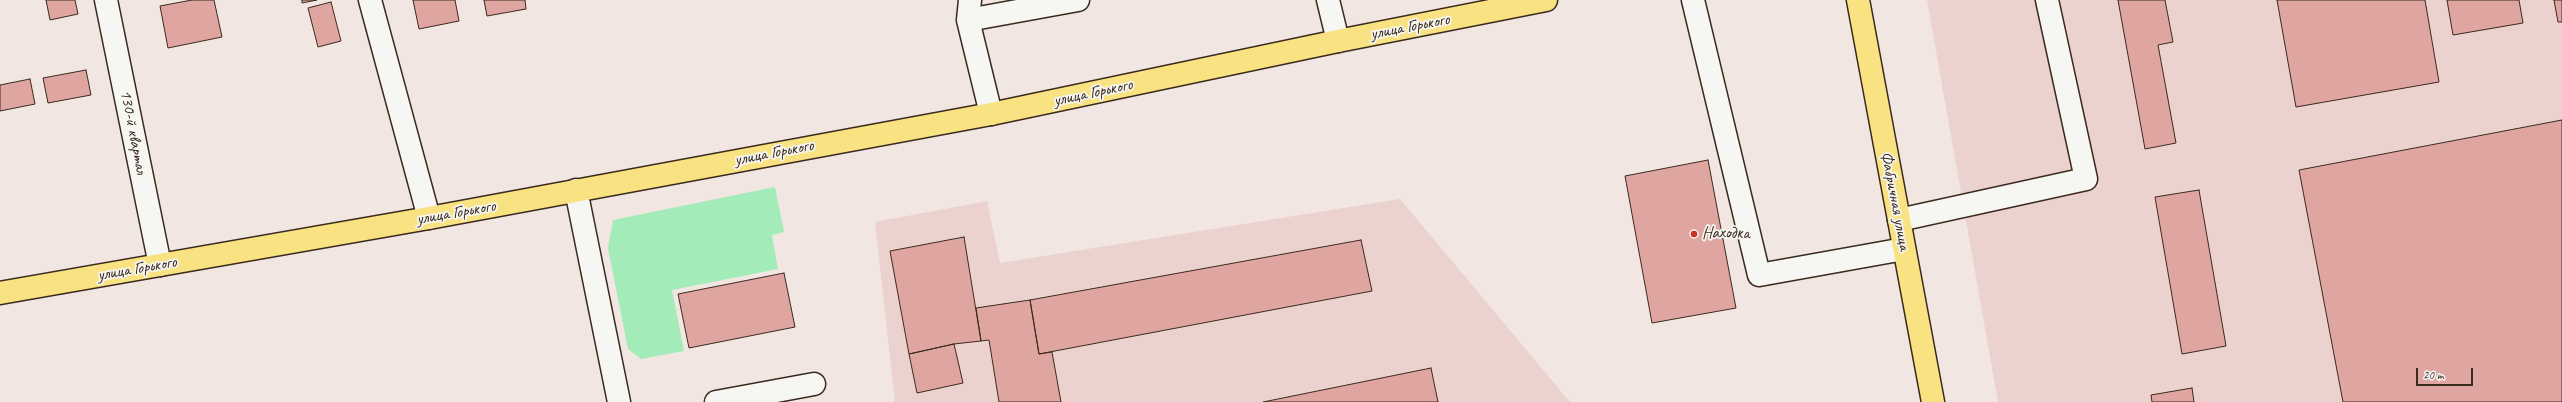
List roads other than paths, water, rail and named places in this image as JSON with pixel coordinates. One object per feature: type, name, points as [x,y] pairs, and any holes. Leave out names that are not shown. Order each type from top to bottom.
[{"type":"main road","name":"улица Горького","points":[[0,293],[429,218],[991,114],[1523,2],[1546,0]]},
{"type":"main road","name":"Фабричная улица","points":[[1858,0],[1933,402]]},
{"type":"street","name":"130-й квартал","points":[[106,0],[160,265]]},
{"type":"street","points":[[370,0],[374,20],[429,218]]},
{"type":"street","points":[[991,114],[969,10],[1078,0]]},
{"type":"street","points":[[1328,0],[1338,41]]},
{"type":"street","points":[[1694,0],[1759,275],[1904,249]]},
{"type":"street","points":[[1898,220],[2086,179],[2047,0]]},
{"type":"street","points":[[576,190],[619,402]]},
{"type":"street","points":[[716,402],[814,384]]},
{"type":"place","name":"Находка","points":[[1694,234]]}]
